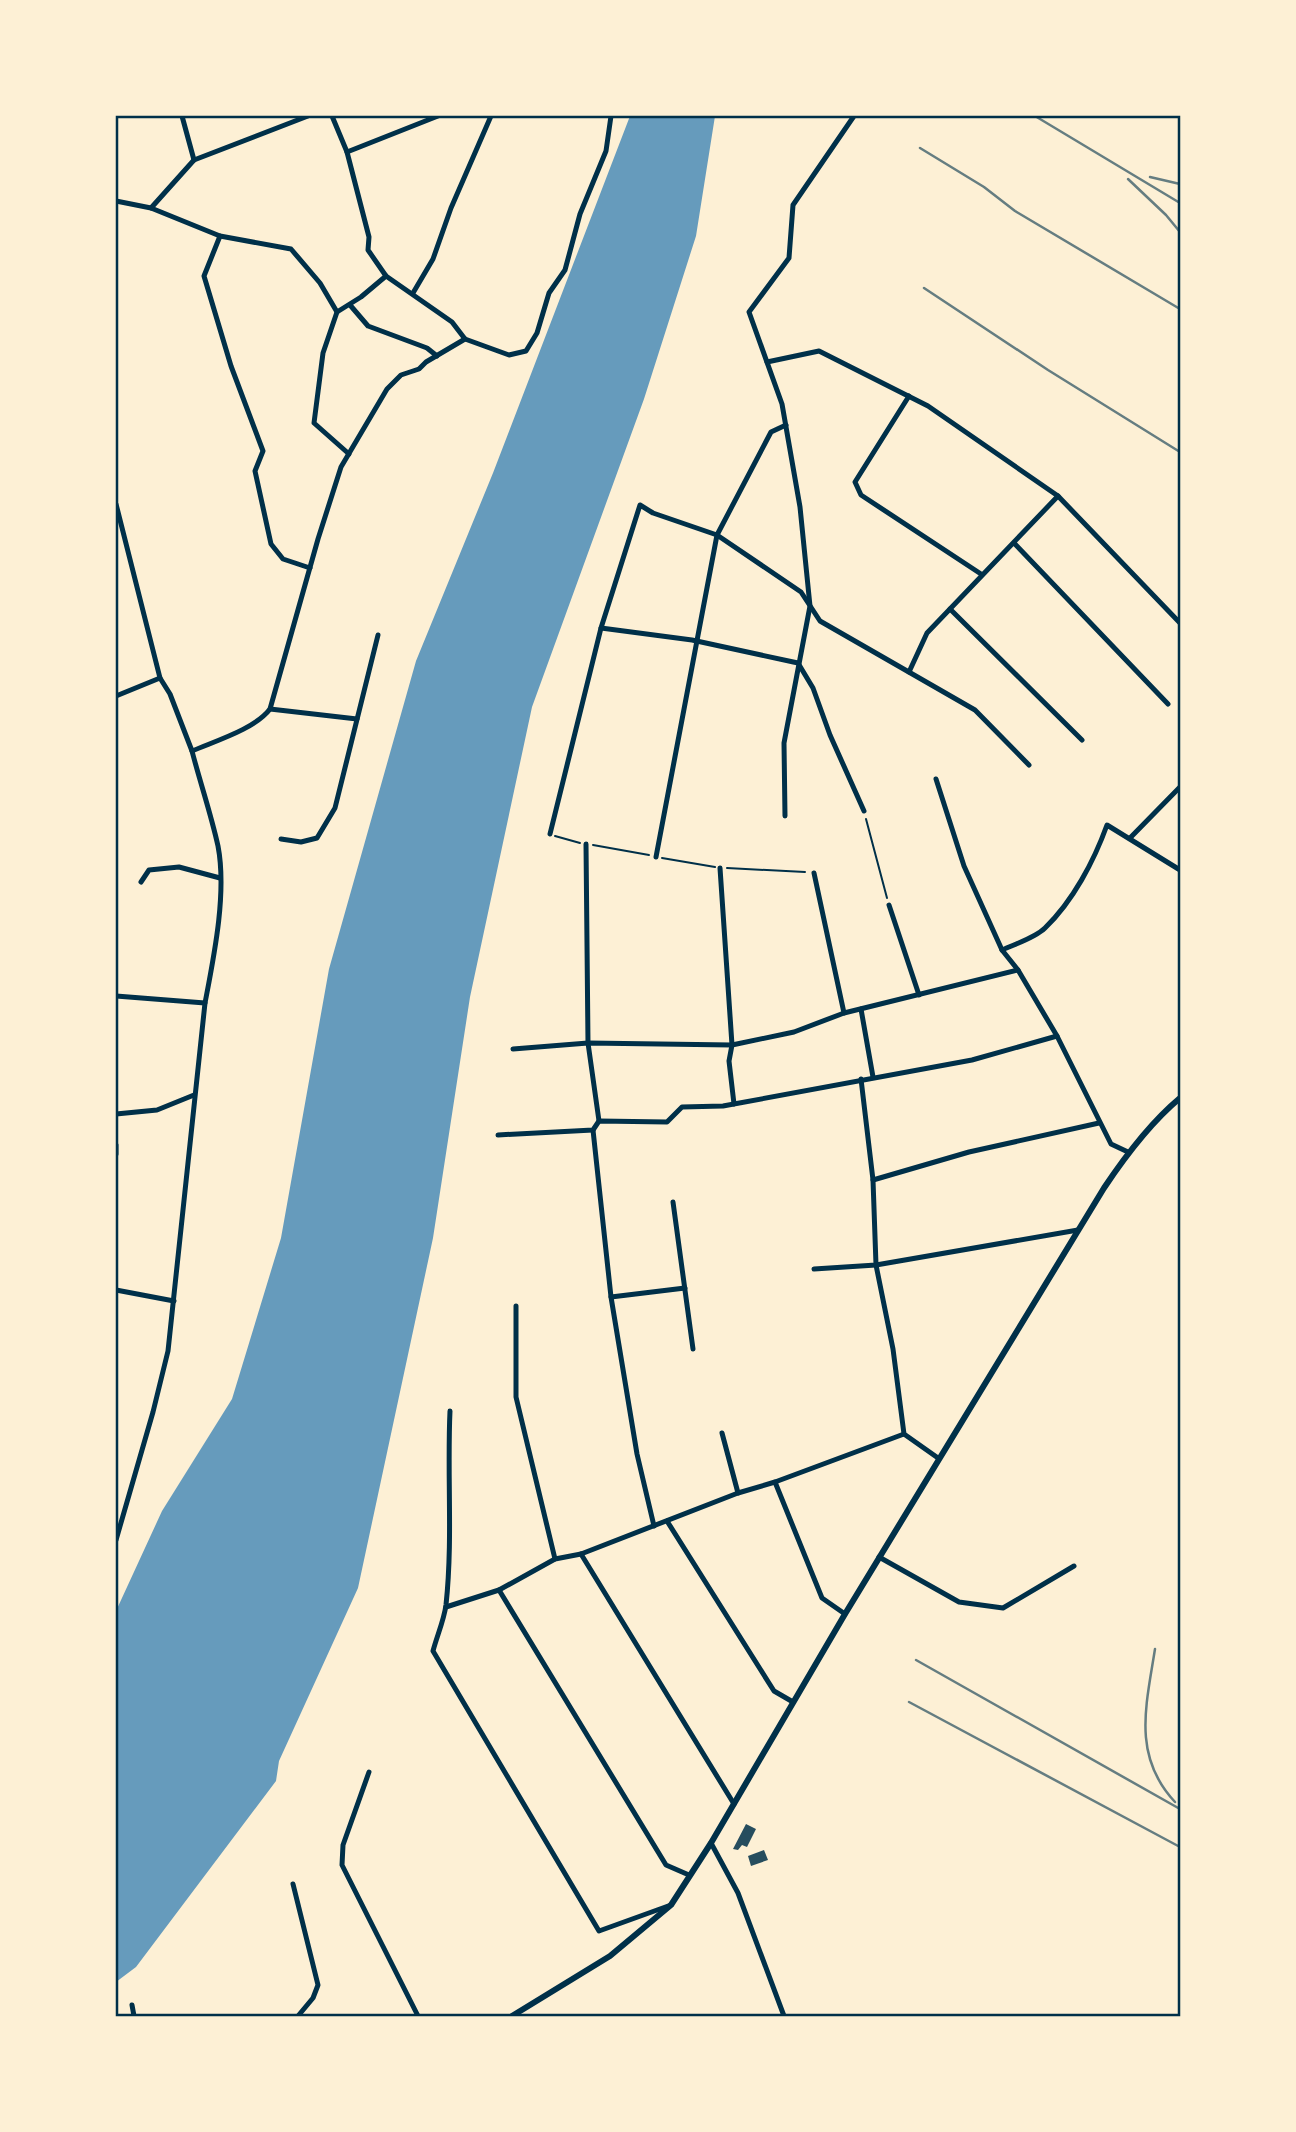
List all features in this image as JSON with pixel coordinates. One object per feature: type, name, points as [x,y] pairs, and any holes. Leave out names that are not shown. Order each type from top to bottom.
[{"type":"street","points":[[182,116],[194,160]]},
{"type":"street","points":[[151,208],[194,160],[308,116]]},
{"type":"street","points":[[332,116],[347,152],[369,237],[368,250],[386,276],[452,322],[465,339],[509,355],[526,351],[537,333],[549,293],[565,270],[580,214],[606,151],[611,116]]},
{"type":"street","points":[[347,152],[438,116]]},
{"type":"street","points":[[413,293],[433,259],[451,208],[491,116]]},
{"type":"street","points":[[785,816],[784,744],[810,606],[800,507],[782,404],[749,312],[789,258],[793,205],[854,116]]},
{"type":"street","points":[[116,201],[151,208],[220,236],[291,249],[320,283],[337,312]]},
{"type":"street","points":[[220,236],[204,276],[231,366],[262,451],[255,471],[271,544],[283,559],[310,568]]},
{"type":"street","points":[[349,454],[314,423],[323,353],[337,312],[386,276]]},
{"type":"street","points":[[350,305],[368,326],[427,348],[437,356]]},
{"type":"street","points":[[192,751],[252,724],[270,709],[341,467],[387,389],[401,375],[419,369],[465,339]]},
{"type":"street","points":[[767,362],[819,351],[929,406],[1058,496],[1181,623]]},
{"type":"street","points":[[909,396],[855,482],[861,495],[981,574]]},
{"type":"street","points":[[656,857],[717,535],[771,432],[786,425]]},
{"type":"street","points":[[909,671],[927,633],[1058,496]]},
{"type":"street","points":[[116,504],[160,678],[170,694],[192,751],[218,846],[220,878],[216,947],[205,1003],[194,1095],[168,1351],[153,1412],[118,1520],[116,1540]]},
{"type":"street","points":[[550,834],[601,628],[640,505],[653,513],[717,535],[801,592],[820,621],[975,710],[1029,765]]},
{"type":"street","points":[[1014,543],[1168,704]]},
{"type":"street","points":[[950,609],[1082,740]]},
{"type":"street","points":[[601,628],[695,641],[798,663],[813,688],[830,735],[864,811]]},
{"type":"street","points":[[281,839],[301,842],[317,838],[335,808],[378,635]]},
{"type":"street","points":[[116,696],[160,678]]},
{"type":"street","points":[[270,709],[357,719]]},
{"type":"street","points":[[936,779],[964,866],[1002,950],[1018,971],[1057,1036],[1111,1144],[1128,1152]]},
{"type":"street","points":[[1130,838],[1181,786]]},
{"type":"street","points":[[1002,950],[1044,930],[1068,901],[1098,850],[1107,825],[1181,870]]},
{"type":"street","points":[[586,844],[587,1043],[599,1121],[593,1130],[611,1297],[636,1454],[654,1526]]},
{"type":"street","points":[[141,882],[149,870],[179,867],[220,878]]},
{"type":"street","points":[[720,868],[732,1045],[729,1061],[734,1104]]},
{"type":"street","points":[[814,873],[844,1013]]},
{"type":"street","points":[[889,905],[919,995]]},
{"type":"street","points":[[513,1049],[587,1043],[732,1045],[794,1032],[844,1013],[1018,971]]},
{"type":"street","points":[[116,996],[205,1003]]},
{"type":"street","points":[[861,1009],[873,1077]]},
{"type":"street","points":[[599,1121],[667,1122],[682,1107],[734,1104],[972,1060],[1057,1036]]},
{"type":"street","points":[[861,1079],[873,1180],[876,1265],[893,1349],[904,1434],[938,1458]]},
{"type":"street","points":[[116,1114],[157,1110],[194,1095]]},
{"type":"street","points":[[512,2017],[610,1956],[670,1905],[711,1843],[938,1458],[1078,1230],[1128,1152],[1164,1112],[1181,1098]]},
{"type":"street","points":[[873,1180],[969,1152],[1099,1123]]},
{"type":"street","points":[[498,1135],[593,1130]]},
{"type":"street","points":[[116,1145],[116,1154]]},
{"type":"street","points":[[673,1202],[693,1349]]},
{"type":"street","points":[[814,1269],[876,1265],[1078,1230]]},
{"type":"street","points":[[611,1297],[685,1288]]},
{"type":"street","points":[[116,1290],[174,1301]]},
{"type":"street","points":[[516,1306],[516,1397],[555,1559]]},
{"type":"street","points":[[450,1411],[446,1607],[433,1651],[599,1930],[670,1905]]},
{"type":"street","points":[[722,1433],[738,1493]]},
{"type":"street","points":[[446,1607],[499,1590],[555,1559],[581,1554],[738,1493],[904,1434]]},
{"type":"street","points":[[775,1482],[822,1598],[845,1614]]},
{"type":"street","points":[[667,1521],[774,1691],[793,1702]]},
{"type":"street","points":[[581,1554],[734,1804]]},
{"type":"street","points":[[879,1557],[958,1602],[1003,1608],[1074,1566]]},
{"type":"street","points":[[499,1590],[666,1866],[689,1875]]},
{"type":"street","points":[[369,1772],[343,1844],[342,1866],[418,2017]]},
{"type":"street","points":[[711,1843],[738,1893],[784,2017]]},
{"type":"street","points":[[293,1884],[318,1985],[313,1998],[299,2017]]},
{"type":"street","points":[[132,2005],[134,2017]]},
{"type":"path","points":[[864,811],[889,905]]},
{"type":"path","points":[[550,834],[586,844],[720,868],[814,873]]},
{"type":"water","points":[[630,116],[715,116],[696,236],[644,399],[532,707],[470,997],[433,1238],[358,1588],[279,1761],[276,1781],[136,1967],[116,1982],[116,1611],[162,1511],[232,1399],[281,1238],[329,969],[416,661],[493,473]]},
{"type":"building","points":[[746,1824],[756,1829],[747,1847],[742,1845],[738,1850],[733,1849]]},
{"type":"building","points":[[764,1850],[768,1860],[751,1866],[748,1856]]},
{"type":"railway","points":[[1035,116],[1180,203]]},
{"type":"railway","points":[[920,148],[984,187],[1015,211],[1180,309]]},
{"type":"railway","points":[[1150,177],[1180,184]]},
{"type":"railway","points":[[1128,179],[1180,232]]},
{"type":"railway","points":[[924,288],[1048,370],[1180,452]]},
{"type":"railway","points":[[1155,1649],[1146,1710],[1147,1748],[1161,1785],[1175,1802]]},
{"type":"railway","points":[[916,1660],[1180,1809]]},
{"type":"railway","points":[[909,1702],[1180,1847]]}]
